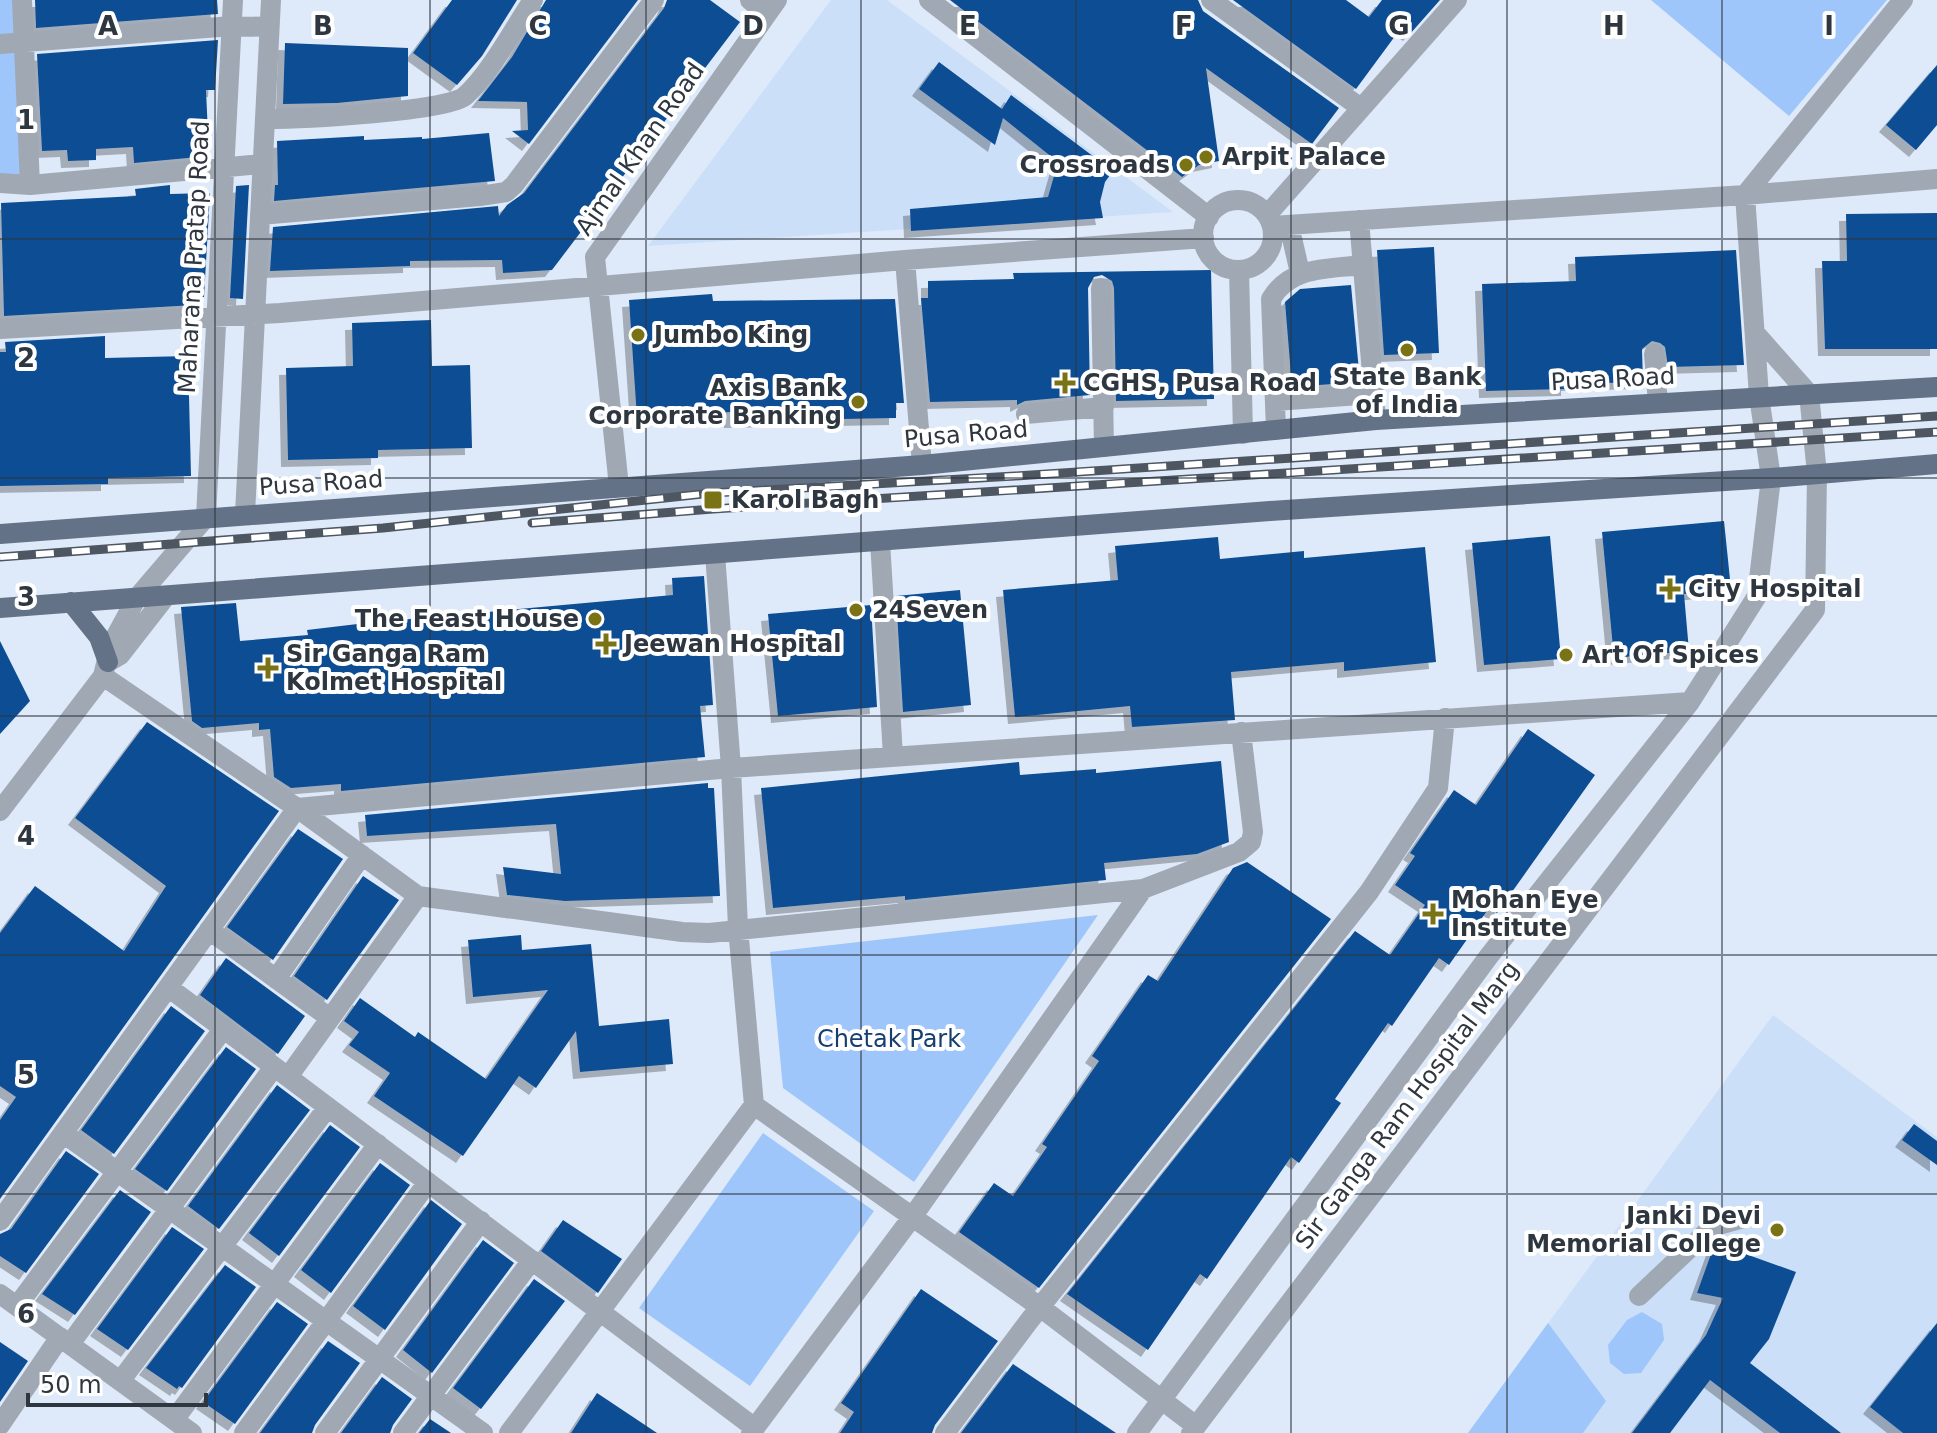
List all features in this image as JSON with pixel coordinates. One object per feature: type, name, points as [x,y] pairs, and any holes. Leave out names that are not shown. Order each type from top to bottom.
[{"type":"main road","name":"Pusa Road","points":[[0,534],[922,465],[1376,420],[1937,387]]},
{"type":"main road","points":[[0,608],[1270,511],[1937,464]]},
{"type":"main road","points":[[71,602],[99,637],[105,669]]},
{"type":"street","points":[[22,0],[30,185]]},
{"type":"street","name":"Maharana Pratap Road","points":[[206,517],[233,0]]},
{"type":"street","points":[[245,514],[271,0]]},
{"type":"street","points":[[265,119],[414,109],[463,98],[481,77],[533,0]]},
{"type":"street","points":[[260,215],[506,192],[654,0]]},
{"type":"street","points":[[750,0],[772,7]]},
{"type":"street","points":[[929,0],[1209,217]]},
{"type":"street","points":[[1211,0],[1361,108]]},
{"type":"street","points":[[1300,273],[1276,222],[1248,202],[1237,200],[1226,203],[1209,217],[1204,238],[1212,259],[1222,266],[1239,270],[1255,266],[1264,258],[1276,222],[1361,108],[1457,0]]},
{"type":"street","points":[[1745,195],[1903,0]]},
{"type":"street","name":"Ajmal Khan Road","points":[[619,487],[595,257],[772,7]]},
{"type":"street","points":[[0,44],[232,26],[269,27]]},
{"type":"street","points":[[0,183],[30,185],[262,164]]},
{"type":"street","points":[[1276,222],[1359,220],[1745,195],[1937,179]]},
{"type":"street","name":"Sir Ganga Ram Hospital Marg","points":[[1137,1433],[1489,956],[1690,702],[1757,596],[1771,478],[1759,396],[1745,195]]},
{"type":"street","points":[[1359,220],[1376,420]]},
{"type":"street","points":[[0,329],[255,314],[1204,238]]},
{"type":"street","points":[[905,260],[922,465]]},
{"type":"street","points":[[1276,430],[1271,299],[1279,287],[1300,273],[1362,265]]},
{"type":"street","points":[[1239,270],[1243,434]]},
{"type":"street","points":[[1101,288],[1104,447]]},
{"type":"street","points":[[1755,333],[1809,394]]},
{"type":"street","points":[[1654,354],[1658,403]]},
{"type":"street","points":[[1275,401],[1374,394]]},
{"type":"street","name":"Sir Ganga Ram Hospital Marg","points":[[1194,1430],[1815,610],[1817,474],[1809,394]]},
{"type":"street","points":[[1026,414],[1104,407]]},
{"type":"street","points":[[105,669],[110,647],[136,599],[206,517]]},
{"type":"street","points":[[880,541],[893,756]]},
{"type":"street","points":[[509,1433],[754,1105],[738,928],[731,768],[715,554]]},
{"type":"street","points":[[0,811],[105,669],[120,655],[166,596]]},
{"type":"street","points":[[105,669],[418,896],[682,932],[709,933],[1143,889],[1239,852],[1251,842],[1253,832],[1241,732]]},
{"type":"street","points":[[0,1221],[297,808],[731,768],[1690,702]]},
{"type":"street","points":[[945,1433],[1040,1307],[1369,892],[1438,788],[1445,718]]},
{"type":"street","points":[[276,979],[362,855]]},
{"type":"street","points":[[168,987],[600,1311],[753,1430],[913,1216],[1143,889]]},
{"type":"street","points":[[0,1425],[281,1072],[330,1018],[418,896]]},
{"type":"street","points":[[209,930],[330,1018]]},
{"type":"street","points":[[17,1306],[224,1028]]},
{"type":"street","points":[[754,1105],[1040,1307],[1162,1399],[1194,1430]]},
{"type":"street","points":[[121,1380],[328,1107]]},
{"type":"street","points":[[63,1133],[483,1433]]},
{"type":"street","points":[[174,1420],[378,1144]]},
{"type":"street","points":[[244,1433],[428,1182]]},
{"type":"street","points":[[1639,1296],[1712,1227],[1751,1216]]},
{"type":"street","points":[[325,1433],[481,1221]]},
{"type":"street","points":[[403,1433],[532,1260]]},
{"type":"street","points":[[0,1294],[192,1433]]},
{"type":"shaded area","points":[[831,0],[887,0],[1173,212],[648,246]]},
{"type":"shaded area","name":"Janki Devi Memorial College","points":[[1773,1015],[1937,1137],[1937,1433],[1468,1433]]},
{"type":"green space","points":[[0,0],[22,0],[34,176],[0,179]]},
{"type":"green space","points":[[1651,0],[1887,0],[1789,116]]},
{"type":"green space","name":"Chetak Park","points":[[1098,915],[914,1182],[783,1088],[770,952]]},
{"type":"green space","points":[[763,1133],[874,1211],[750,1386],[639,1308]]},
{"type":"green space","points":[[1642,1312],[1662,1324],[1664,1340],[1641,1373],[1624,1374],[1610,1363],[1608,1345],[1627,1320]]},
{"type":"green space","points":[[1548,1323],[1606,1401],[1583,1433],[1468,1433]]},
{"type":"building","points":[[35,0],[217,0],[218,14],[36,28]]},
{"type":"building","points":[[452,0],[517,0],[482,56],[457,85],[413,53]]},
{"type":"building","points":[[546,0],[638,0],[529,144],[512,131],[528,130],[527,102],[478,101],[512,57]]},
{"type":"building","points":[[667,0],[710,0],[740,22],[552,270],[503,273],[502,260],[410,261],[410,266],[270,271],[273,227],[498,206],[499,216],[507,205],[524,193]]},
{"type":"building","points":[[950,0],[1198,0],[1203,11],[1339,108],[1312,144],[1206,68],[1219,161],[1199,165],[1182,177]]},
{"type":"building","points":[[1233,0],[1346,0],[1369,17],[1382,0],[1440,0],[1410,34],[1401,28],[1356,89]]},
{"type":"building","points":[[218,40],[215,90],[206,90],[209,156],[134,163],[133,147],[96,149],[96,160],[68,161],[67,150],[42,151],[37,54]]},
{"type":"building","points":[[285,43],[408,48],[408,96],[337,103],[283,104]]},
{"type":"building","points":[[939,62],[1002,109],[1011,95],[1113,171],[1105,182],[1100,202],[1103,218],[911,231],[910,209],[1048,197],[1058,162],[1003,118],[995,145],[919,89]]},
{"type":"building","points":[[1937,65],[1937,125],[1916,150],[1886,125]]},
{"type":"building","points":[[489,133],[495,181],[274,201],[275,185],[278,185],[277,141],[364,136],[364,140],[422,139]]},
{"type":"building","points":[[170,185],[170,194],[210,193],[204,297],[195,296],[195,305],[4,316],[1,203],[136,196],[135,189]]},
{"type":"building","points":[[249,185],[243,299],[230,298],[236,186]]},
{"type":"building","points":[[1937,213],[1937,349],[1825,349],[1822,261],[1847,261],[1846,214]]},
{"type":"building","points":[[1434,247],[1439,353],[1384,355],[1377,250]]},
{"type":"building","points":[[1736,250],[1744,365],[1668,367],[1665,347],[1652,341],[1642,349],[1643,382],[1568,384],[1568,389],[1486,391],[1482,284],[1576,281],[1575,257]]},
{"type":"building","points":[[1211,270],[1214,399],[1116,401],[1114,288],[1112,281],[1102,275],[1094,277],[1088,288],[1090,395],[1025,401],[1017,405],[1017,400],[930,402],[921,298],[928,298],[928,281],[1014,279],[1013,273]]},
{"type":"building","points":[[1351,285],[1360,382],[1292,387],[1285,302],[1300,289]]},
{"type":"building","points":[[712,294],[713,301],[895,299],[904,403],[896,403],[896,418],[731,421],[731,412],[637,418],[629,300]]},
{"type":"building","points":[[431,320],[432,366],[470,365],[472,448],[378,450],[378,458],[288,460],[286,368],[353,366],[352,323]]},
{"type":"building","points":[[105,336],[105,358],[188,356],[191,476],[108,478],[108,484],[0,486],[0,352],[6,352],[5,342]]},
{"type":"building","points":[[1724,521],[1731,589],[1684,594],[1689,651],[1614,658],[1602,532]]},
{"type":"building","points":[[1550,536],[1561,659],[1484,665],[1472,543]]},
{"type":"building","points":[[1218,537],[1220,559],[1304,551],[1304,558],[1425,547],[1436,662],[1344,671],[1344,662],[1231,672],[1235,720],[1132,727],[1130,706],[1015,717],[1003,590],[1118,580],[1115,546]]},
{"type":"building","points":[[704,576],[713,705],[700,706],[705,757],[341,791],[341,784],[291,788],[274,777],[270,729],[259,730],[259,723],[202,728],[192,721],[181,607],[236,603],[240,641],[308,635],[307,630],[366,623],[673,595],[672,578]]},
{"type":"building","points":[[960,590],[971,705],[903,712],[896,596]]},
{"type":"building","points":[[871,605],[877,707],[778,716],[768,614]]},
{"type":"building","points":[[0,641],[30,701],[0,734]]},
{"type":"building","points":[[147,722],[279,811],[0,1199],[0,1120],[16,1097],[0,1086],[0,933],[35,886],[124,951],[166,886],[75,818]]},
{"type":"building","points":[[1528,729],[1595,775],[1497,913],[1489,908],[1449,965],[1439,958],[1392,1026],[1388,1023],[1335,1099],[1341,1103],[1299,1163],[1291,1157],[1207,1279],[1200,1274],[1148,1350],[1067,1294],[1355,931],[1390,955],[1425,905],[1395,885],[1415,856],[1410,853],[1454,790],[1476,805]]},
{"type":"building","points":[[1221,761],[1229,842],[1197,854],[1104,863],[1106,880],[905,900],[905,896],[773,908],[761,788],[1019,762],[1020,775],[1096,769],[1096,773]]},
{"type":"building","points":[[708,783],[708,788],[714,788],[720,896],[565,901],[507,895],[503,867],[561,874],[556,824],[367,836],[365,815]]},
{"type":"building","points":[[298,829],[343,859],[273,960],[227,927]]},
{"type":"building","points":[[1247,862],[1331,919],[1039,1288],[959,1232],[994,1183],[1013,1196],[1047,1147],[1042,1144],[1099,1061],[1092,1056],[1148,975],[1158,981],[1233,868]]},
{"type":"building","points":[[363,876],[399,900],[327,1000],[294,976]]},
{"type":"building","points":[[521,935],[522,950],[591,944],[599,1026],[669,1019],[673,1064],[580,1072],[576,1031],[536,1088],[519,1076],[463,1156],[374,1096],[390,1073],[349,1045],[359,1032],[344,1021],[360,998],[415,1037],[418,1032],[486,1079],[548,990],[473,997],[468,940]]},
{"type":"building","points":[[226,958],[305,1016],[278,1054],[200,995]]},
{"type":"building","points":[[171,1006],[205,1031],[114,1154],[81,1130]]},
{"type":"building","points":[[226,1047],[256,1069],[167,1191],[135,1169]]},
{"type":"building","points":[[277,1085],[310,1110],[219,1229],[188,1206]]},
{"type":"building","points":[[1914,1124],[1937,1141],[1937,1165],[1902,1140]]},
{"type":"building","points":[[330,1125],[360,1147],[279,1256],[249,1233]]},
{"type":"building","points":[[66,1151],[99,1174],[26,1273],[0,1256],[0,1234],[11,1229]]},
{"type":"building","points":[[380,1163],[410,1185],[331,1293],[301,1270]]},
{"type":"building","points":[[120,1190],[151,1212],[75,1315],[42,1294]]},
{"type":"building","points":[[431,1200],[462,1224],[385,1330],[353,1306]]},
{"type":"building","points":[[563,1220],[622,1259],[598,1293],[541,1251]]},
{"type":"building","points":[[172,1227],[204,1249],[128,1350],[97,1329]]},
{"type":"building","points":[[483,1240],[514,1263],[432,1373],[403,1350]]},
{"type":"building","points":[[1715,1243],[1796,1272],[1769,1339],[1750,1363],[1841,1433],[1780,1433],[1710,1380],[1670,1433],[1632,1433],[1706,1335],[1723,1298],[1697,1293]]},
{"type":"building","points":[[225,1265],[256,1287],[182,1388],[179,1386],[177,1389],[146,1368]]},
{"type":"building","points":[[534,1279],[565,1301],[481,1409],[453,1388]]},
{"type":"building","points":[[921,1289],[998,1341],[932,1433],[840,1433],[854,1412],[841,1403]]},
{"type":"building","points":[[277,1302],[308,1324],[235,1424],[203,1402]]},
{"type":"building","points":[[1937,1323],[1937,1433],[1903,1433],[1870,1407]]},
{"type":"building","points":[[328,1341],[360,1363],[312,1433],[260,1433]]},
{"type":"building","points":[[0,1342],[28,1361],[0,1402]]},
{"type":"building","points":[[1013,1364],[1116,1433],[961,1433]]},
{"type":"building","points":[[382,1377],[412,1399],[390,1433],[341,1433]]},
{"type":"building","points":[[597,1393],[657,1433],[571,1433]]},
{"type":"building","points":[[430,1419],[451,1433],[419,1433]]},
{"type":"railway","points":[[0,557],[383,528],[712,493],[1937,416]]},
{"type":"railway","points":[[532,523],[1937,432]]},
{"type":"place","name":"Arpit Palace","points":[[1206,157]]},
{"type":"place","name":"Crossroads","points":[[1186,165]]},
{"type":"place","name":"Jumbo King","points":[[638,335]]},
{"type":"place","name":"State Bank of India","points":[[1407,350]]},
{"type":"place","name":"CGHS, Pusa Road","points":[[1065,383]]},
{"type":"place","name":"Axis Bank Corporate Banking","points":[[858,402]]},
{"type":"place","name":"Karol Bagh","points":[[713,500]]},
{"type":"place","name":"City Hospital","points":[[1670,589]]},
{"type":"place","name":"24Seven","points":[[856,610]]},
{"type":"place","name":"The Feast House","points":[[595,619]]},
{"type":"place","name":"Jeewan Hospital","points":[[606,644]]},
{"type":"place","name":"Art Of Spices","points":[[1566,655]]},
{"type":"place","name":"Sir Ganga Ram Kolmet Hospital","points":[[268,668]]},
{"type":"place","name":"Mohan Eye Institute","points":[[1433,914]]},
{"type":"place","name":"Janki Devi Memorial College","points":[[1777,1230]]}]
